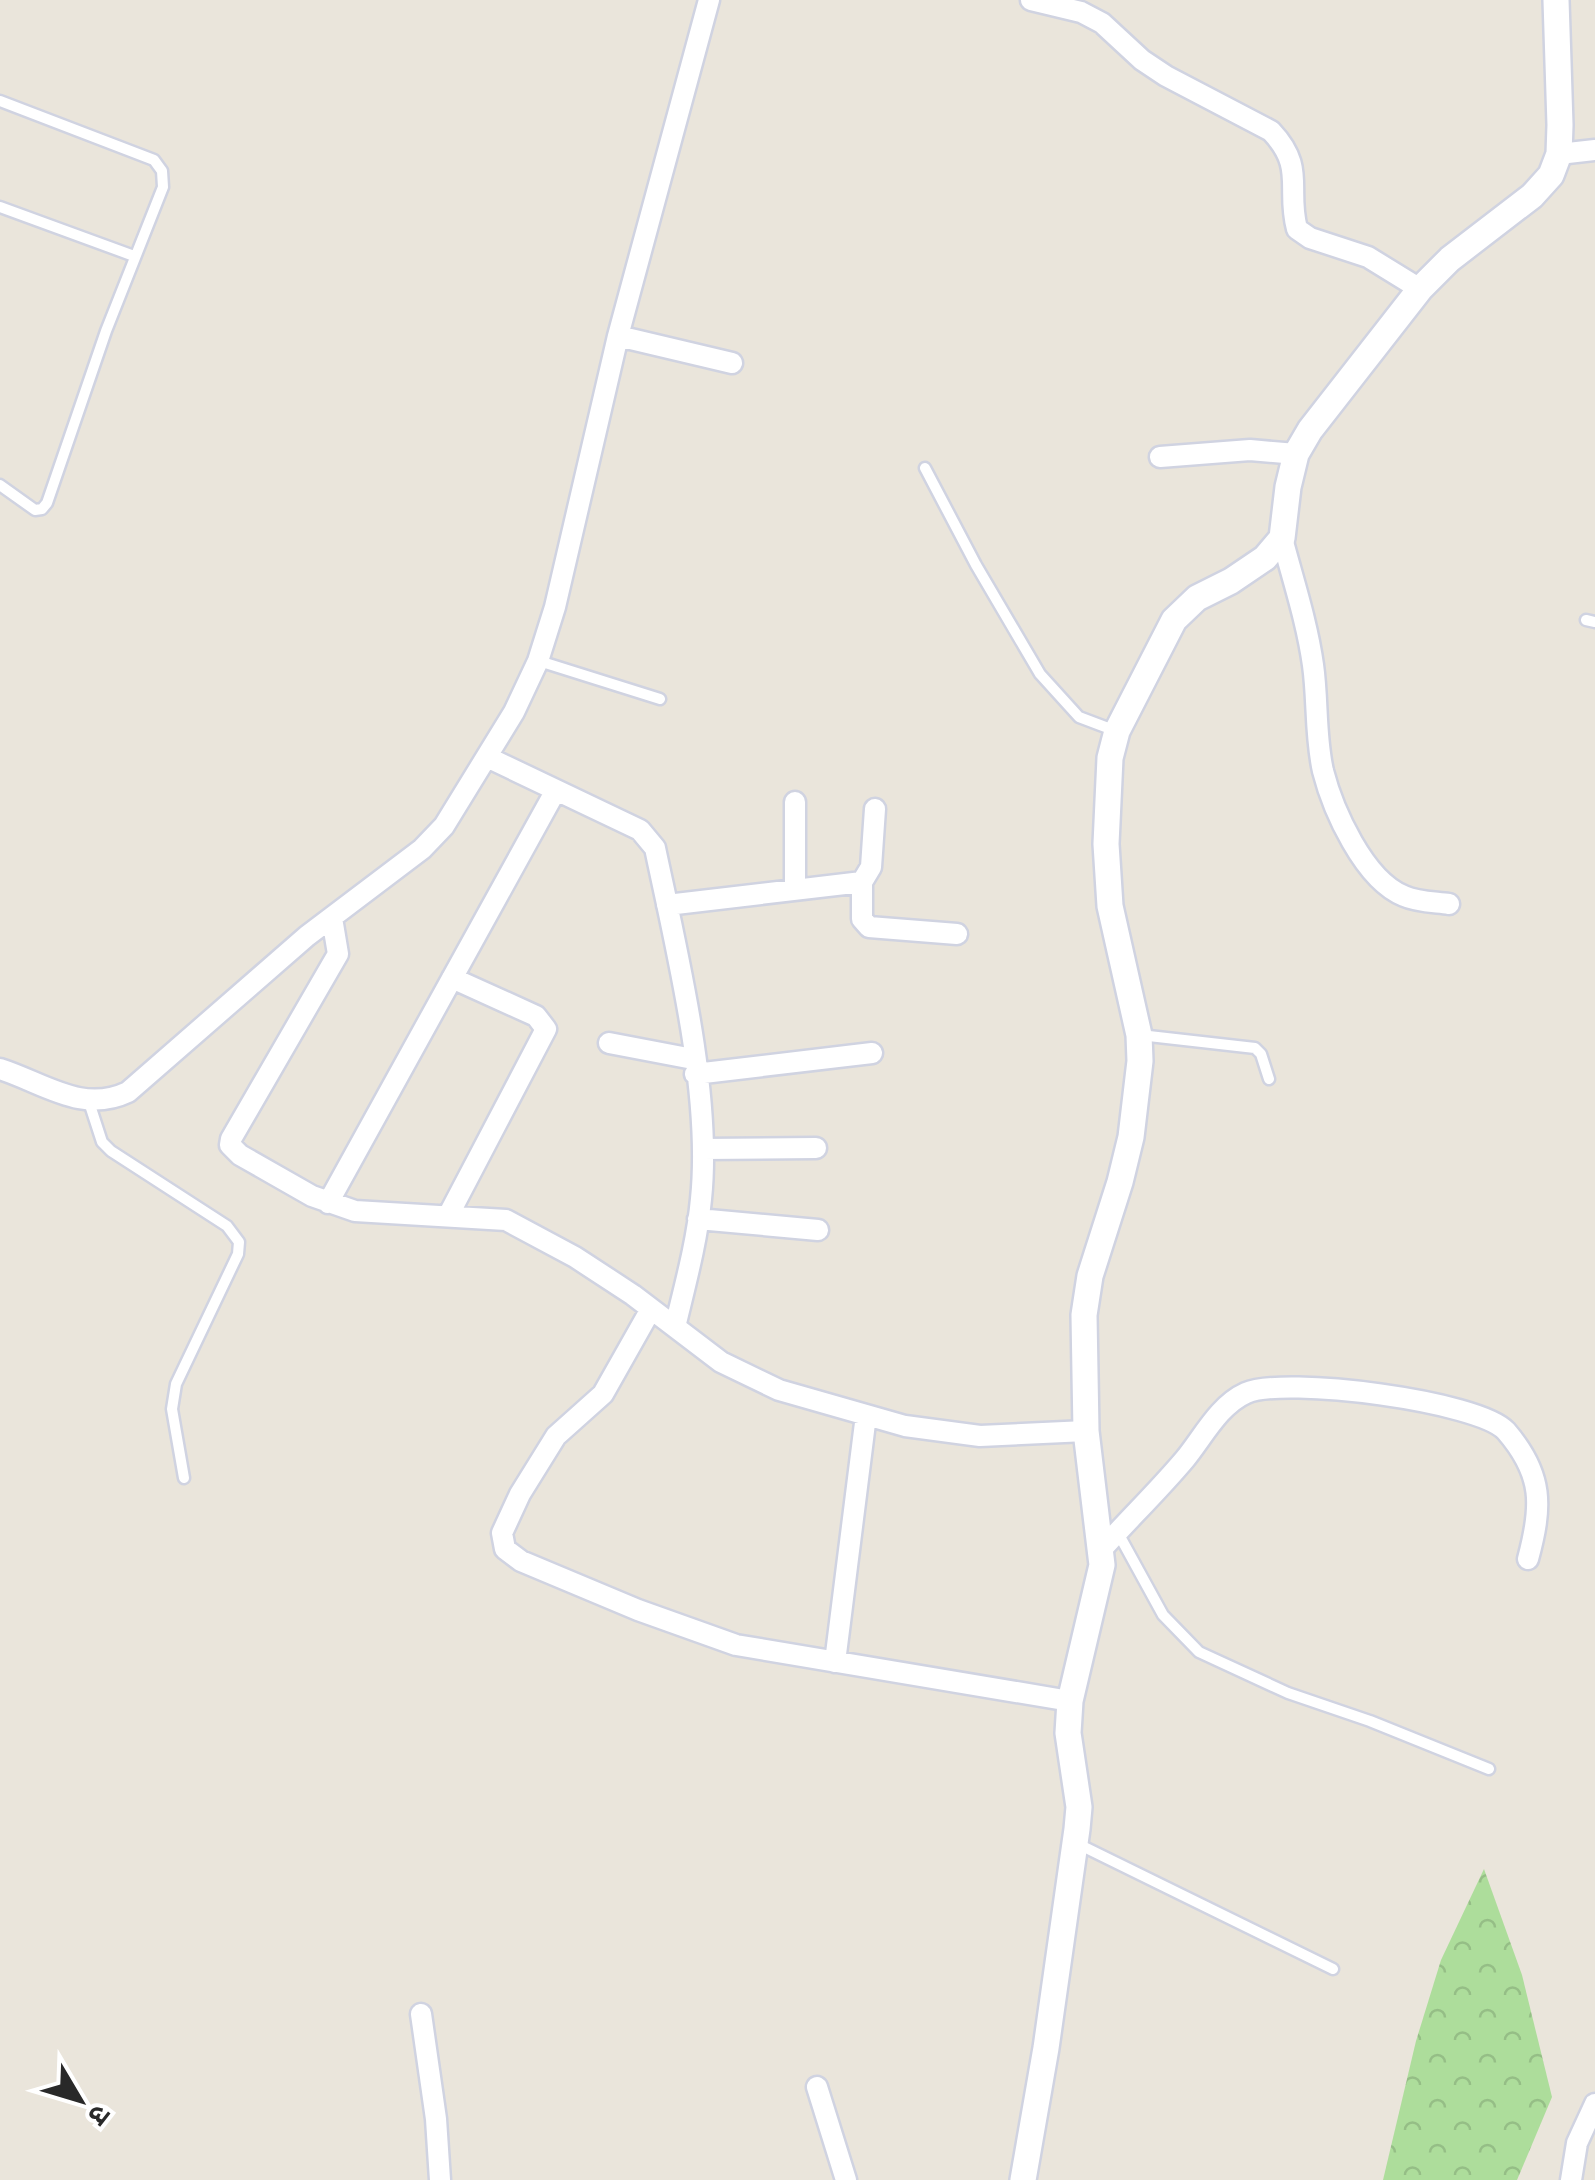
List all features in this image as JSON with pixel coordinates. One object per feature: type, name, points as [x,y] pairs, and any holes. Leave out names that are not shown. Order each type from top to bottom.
[{"type":"street","points":[[0,1069],[90,1102],[109,1101],[128,1092],[222,1008],[422,849],[444,826],[489,758],[538,661],[555,607],[618,336],[709,0]]},
{"type":"street","points":[[1031,0],[1081,12],[1102,23],[1166,76],[1272,131],[1293,164],[1296,229],[1310,238],[1368,257],[1420,288]]},
{"type":"street","points":[[1449,904],[1405,897],[1390,888],[1371,870],[1334,804],[1323,770],[1313,664],[1282,538],[1288,487],[1296,454],[1310,430],[1420,288],[1450,259],[1532,196],[1551,174],[1559,154],[1556,0]]},
{"type":"street","points":[[1559,154],[1594,154]]},
{"type":"street","points":[[618,336],[732,363]]},
{"type":"street","points":[[1160,457],[1250,450],[1296,454]]},
{"type":"street","points":[[1023,2180],[1075,1842],[1078,1807],[1068,1733],[1070,1700],[1109,1540],[1086,1431],[1084,1314],[1090,1276],[1120,1182],[1138,1098],[1139,1035],[1110,906],[1106,796],[1110,758],[1117,731],[1174,620],[1197,598],[1265,558],[1282,538]]},
{"type":"street","points":[[489,758],[648,836],[655,848],[694,1066],[703,1149],[698,1218],[675,1328]]},
{"type":"street","points":[[328,1204],[556,790]]},
{"type":"street","points":[[795,802],[796,890]]},
{"type":"street","points":[[876,809],[871,868],[862,882],[862,919],[869,927],[956,934]]},
{"type":"street","points":[[666,905],[862,882]]},
{"type":"street","points":[[332,918],[338,941],[333,967],[237,1128],[230,1145],[240,1155],[328,1204],[355,1211],[506,1220],[651,1309],[740,1374],[780,1390],[904,1426],[980,1436],[1086,1431]]},
{"type":"street","points":[[448,1216],[546,1029],[536,1016],[452,978]]},
{"type":"street","points":[[609,1043],[694,1066],[872,1053]]},
{"type":"street","points":[[703,1149],[816,1148]]},
{"type":"street","points":[[698,1218],[818,1230]]},
{"type":"street","points":[[651,1309],[603,1394],[556,1436],[520,1494],[502,1533],[505,1550],[700,1634],[736,1645],[1070,1700]]},
{"type":"street","points":[[1109,1540],[1182,1462],[1226,1406],[1242,1394],[1259,1388],[1316,1387],[1368,1393],[1468,1414],[1495,1422],[1505,1430],[1529,1469],[1539,1499],[1528,1559]]},
{"type":"street","points":[[836,1662],[866,1415]]},
{"type":"street","points":[[422,2014],[440,2180]]},
{"type":"street","points":[[817,2087],[846,2180]]},
{"type":"street","points":[[1571,2180],[1576,2144],[1595,2104]]},
{"type":"lane","points":[[0,101],[154,160],[162,171],[163,186],[73,423],[48,503],[35,510],[0,485]]},
{"type":"lane","points":[[0,207],[134,256]]},
{"type":"lane","points":[[926,468],[976,565],[1040,674],[1079,717],[1117,731]]},
{"type":"lane","points":[[538,661],[660,699]]},
{"type":"lane","points":[[1139,1035],[1245,1044],[1261,1054],[1268,1080]]},
{"type":"lane","points":[[90,1102],[102,1142],[227,1226],[239,1242],[238,1254],[172,1399],[184,1478]]},
{"type":"lane","points":[[1109,1540],[1164,1615],[1199,1652],[1288,1693],[1489,1769]]},
{"type":"lane","points":[[1075,1842],[1333,1968]]},
{"type":"green space","points":[[1484,1869],[1522,1975],[1552,2097],[1517,2180],[1383,2180],[1416,2041],[1441,1960]]}]
